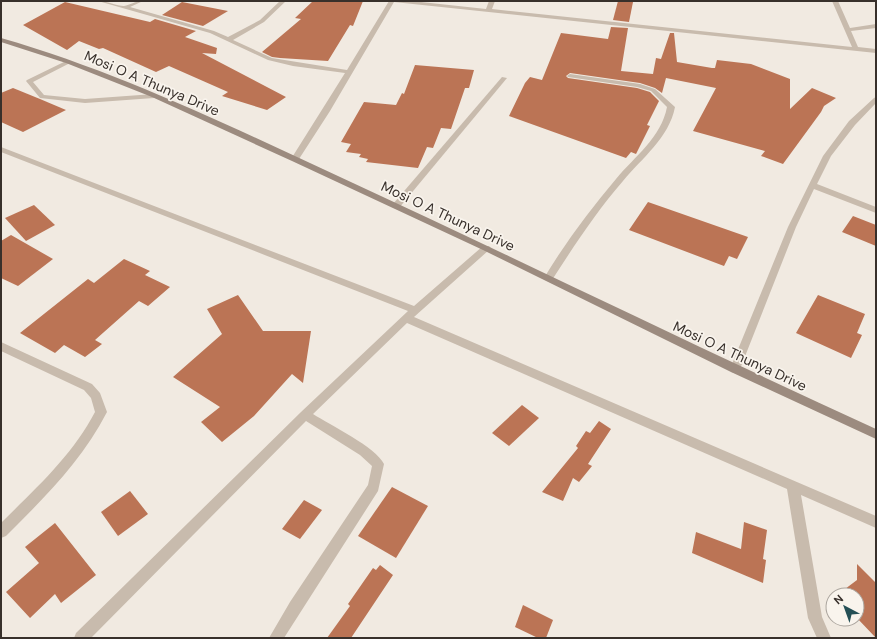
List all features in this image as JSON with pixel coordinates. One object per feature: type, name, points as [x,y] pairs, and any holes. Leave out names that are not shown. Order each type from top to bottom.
[{"type":"street","points":[[101,1],[188,25],[230,39],[270,59],[349,72]]},
{"type":"street","points":[[126,8],[140,1]]},
{"type":"street","points":[[230,39],[262,21],[283,1]]},
{"type":"street","points":[[295,159],[392,1]]},
{"type":"street","points":[[396,1],[876,51]]},
{"type":"street","points":[[488,11],[492,1]]},
{"type":"street","points":[[835,1],[856,49]]},
{"type":"street","points":[[848,30],[876,26]]},
{"type":"street","name":"Mosi O A Thunya Drive","points":[[1,40],[68,62],[154,96],[295,159],[549,278],[735,369],[876,434]]},
{"type":"street","points":[[68,62],[29,81],[42,97],[85,101],[154,96]]},
{"type":"street","points":[[549,278],[575,236],[620,178],[650,148],[669,117],[671,107],[653,90],[638,84],[570,76]]},
{"type":"street","points":[[396,206],[504,78]]},
{"type":"street","points":[[735,369],[792,227],[812,185],[831,150],[852,123],[876,99]]},
{"type":"street","points":[[1,149],[411,314],[876,522]]},
{"type":"street","points":[[812,185],[876,210]]},
{"type":"street","points":[[81,638],[305,416],[411,314],[486,248]]},
{"type":"street","points":[[1,346],[88,387],[96,396],[101,412],[93,430],[78,452],[1,532]]},
{"type":"street","points":[[276,638],[294,608],[374,487],[378,464],[364,451],[305,416]]},
{"type":"street","points":[[793,486],[815,618],[824,638]]},
{"type":"building","points":[[313,1],[363,1],[353,26],[350,25],[328,61],[272,57],[262,52],[301,19],[295,18]]},
{"type":"building","points":[[618,1],[633,2],[629,22],[613,20]]},
{"type":"building","points":[[65,2],[150,22],[155,19],[196,31],[185,37],[217,48],[216,54],[202,53],[286,97],[267,110],[222,96],[228,92],[169,66],[156,72],[103,48],[99,49],[79,41],[67,50],[23,25]]},
{"type":"building","points":[[182,2],[228,11],[203,26],[162,15]]},
{"type":"building","points":[[611,27],[628,28],[621,71],[653,74],[656,58],[661,59],[670,33],[674,33],[677,62],[712,68],[715,68],[717,60],[751,64],[790,79],[790,109],[812,88],[836,98],[824,106],[783,164],[761,156],[765,151],[693,131],[716,88],[666,78],[662,93],[655,88],[640,83],[570,73],[566,76],[568,78],[637,88],[650,92],[659,101],[647,125],[650,126],[636,154],[631,152],[626,158],[509,116],[525,83],[530,77],[542,80],[561,33],[608,39]]},
{"type":"building","points":[[415,65],[474,70],[469,88],[465,88],[451,129],[441,128],[433,148],[427,147],[418,168],[366,162],[368,159],[359,157],[361,154],[346,152],[351,144],[341,142],[364,102],[396,105],[402,93],[404,94]]},
{"type":"building","points":[[13,88],[66,110],[23,132],[1,122],[1,93]]},
{"type":"building","points":[[648,202],[748,237],[737,259],[729,256],[724,266],[629,230]]},
{"type":"building","points":[[34,205],[55,225],[26,241],[5,218]]},
{"type":"building","points":[[853,216],[876,225],[876,246],[842,232]]},
{"type":"building","points":[[11,235],[53,259],[18,286],[1,278],[1,241]]},
{"type":"building","points":[[124,259],[150,271],[145,275],[170,287],[148,306],[139,301],[95,340],[102,344],[85,357],[64,345],[55,353],[20,333],[88,279],[94,283]]},
{"type":"building","points":[[238,295],[263,331],[311,331],[303,383],[292,374],[254,416],[222,442],[201,422],[220,407],[173,377],[222,334],[207,309]]},
{"type":"building","points":[[818,295],[865,314],[857,333],[862,335],[851,358],[796,333]]},
{"type":"building","points":[[522,405],[539,418],[509,446],[492,433]]},
{"type":"building","points":[[599,421],[611,429],[588,464],[592,466],[579,482],[573,478],[563,501],[542,492],[578,448],[576,446],[586,431],[590,433]]},
{"type":"building","points":[[392,487],[428,506],[396,558],[358,536]]},
{"type":"building","points":[[130,491],[148,514],[118,536],[101,512]]},
{"type":"building","points":[[304,500],[322,510],[300,539],[282,529]]},
{"type":"building","points":[[744,522],[767,530],[763,559],[766,560],[763,583],[692,553],[696,532],[741,549]]},
{"type":"building","points":[[55,523],[96,575],[61,603],[55,594],[30,618],[6,592],[39,563],[25,547]]},
{"type":"building","points":[[857,564],[876,583],[876,638],[865,626],[865,587],[848,587],[857,580]]},
{"type":"building","points":[[380,565],[393,575],[351,638],[327,638],[350,606],[348,604],[373,568],[376,570]]},
{"type":"building","points":[[523,605],[553,620],[546,638],[538,638],[515,627]]}]
